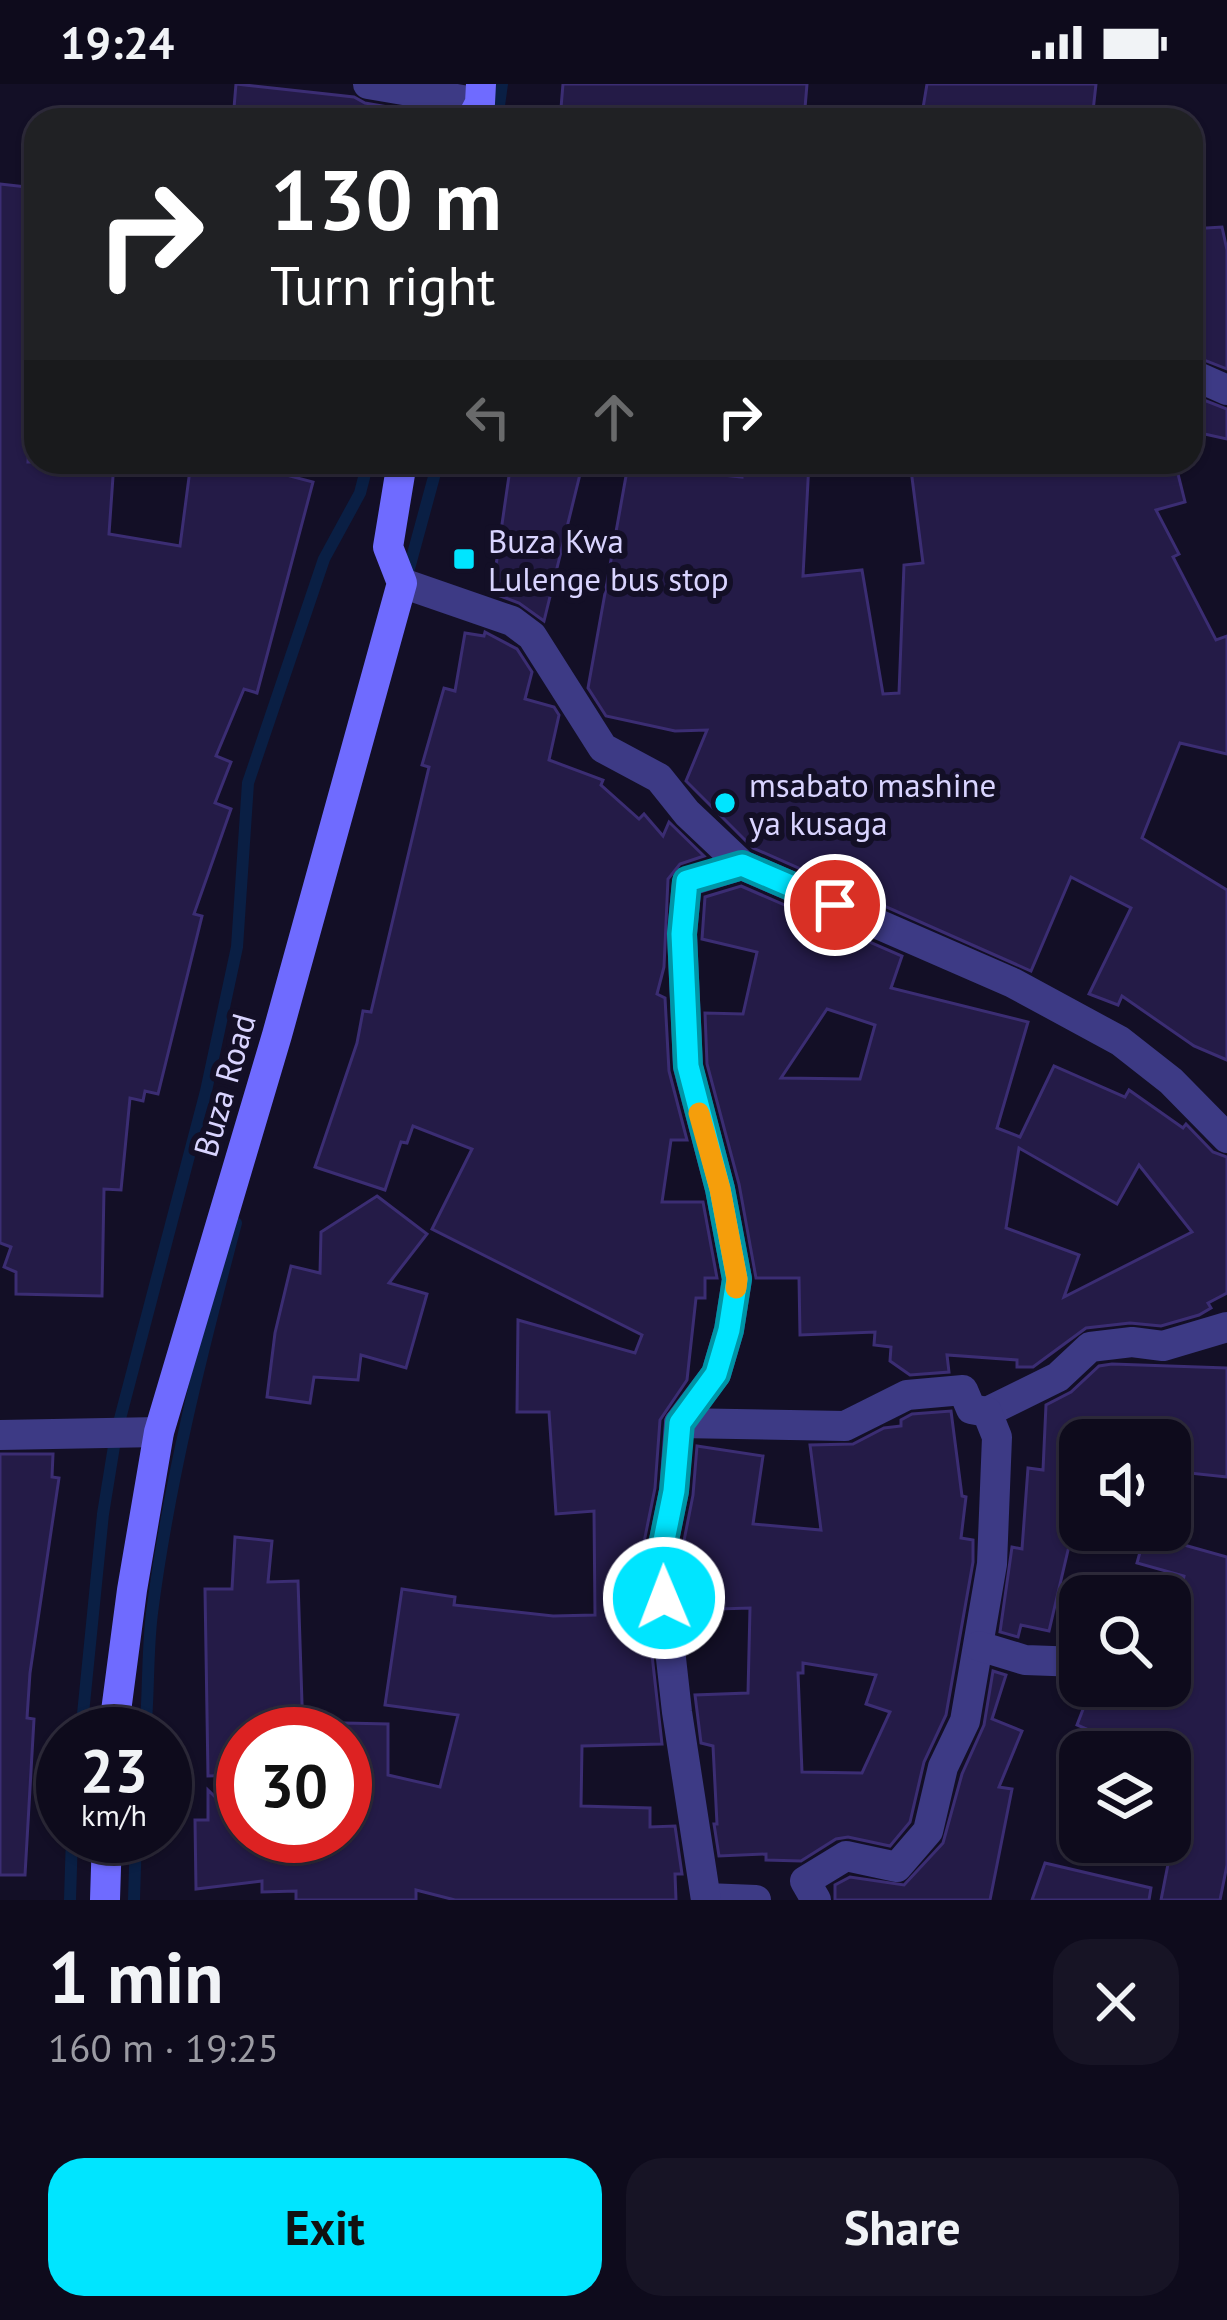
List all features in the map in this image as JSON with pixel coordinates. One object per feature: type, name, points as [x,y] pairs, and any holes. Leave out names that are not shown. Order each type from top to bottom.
[{"type":"main road","name":"Buza Road","points":[[117,1707],[158,1432],[277,1035],[402,583],[388,547],[400,474]]},
{"type":"main road","points":[[106,1900],[107,1863]]},
{"type":"street","points":[[368,84],[477,102]]},
{"type":"street","points":[[402,583],[512,621],[532,636],[603,748],[659,778],[742,865],[1013,983],[1120,1041],[1171,1081],[1227,1138]]},
{"type":"street","points":[[742,865],[687,881],[682,934],[688,1066],[720,1189],[737,1279],[716,1374],[680,1423],[674,1491],[660,1560],[706,1899],[756,1900]]},
{"type":"street","points":[[680,1423],[844,1426],[907,1395],[963,1390],[971,1409],[987,1412],[1058,1377],[1090,1347],[1132,1342],[1163,1346],[1227,1327]]},
{"type":"street","points":[[816,1900],[805,1880],[846,1856],[897,1867],[928,1831],[943,1767],[965,1721],[992,1564],[997,1438],[987,1412]]},
{"type":"street","points":[[0,1435],[158,1432]]},
{"type":"street","points":[[979,1646],[1025,1660],[1059,1661]]},
{"type":"building","points":[[236,84],[354,97],[388,107],[388,108],[234,108]]},
{"type":"building","points":[[563,84],[807,84],[805,108],[561,108]]},
{"type":"building","points":[[927,84],[1096,84],[1093,108],[923,108]]},
{"type":"building","points":[[0,184],[24,187],[24,474],[113,474],[109,534],[180,546],[189,474],[283,474],[313,482],[257,693],[244,689],[216,756],[231,762],[215,803],[231,809],[194,914],[202,916],[158,1094],[145,1091],[143,1101],[130,1098],[121,1190],[104,1189],[102,1296],[16,1294],[16,1272],[4,1267],[11,1247],[0,1243]]},
{"type":"building","points":[[1222,227],[1227,250],[1227,369],[1203,360],[1203,228]]},
{"type":"building","points":[[1203,400],[1227,409],[1227,439],[1203,434]]},
{"type":"building","points":[[509,474],[580,474],[544,621],[519,603],[492,593]]},
{"type":"building","points":[[626,474],[808,474],[803,576],[862,570],[883,694],[899,693],[904,565],[923,563],[912,474],[1178,474],[1185,502],[1156,510],[1179,554],[1173,557],[1216,640],[1227,636],[1227,754],[1180,743],[1142,838],[1227,890],[1227,1060],[1194,1046],[1122,996],[1118,1005],[1089,994],[1131,908],[1071,877],[1031,971],[753,848],[686,781],[707,730],[675,731],[606,716],[588,688]]},
{"type":"building","points":[[485,632],[517,649],[532,672],[525,699],[554,707],[559,715],[549,760],[603,780],[601,785],[639,819],[644,814],[663,836],[669,822],[704,856],[680,864],[668,879],[664,967],[657,994],[665,998],[669,1071],[687,1140],[671,1140],[662,1202],[703,1202],[717,1278],[705,1278],[705,1298],[696,1298],[687,1380],[660,1420],[655,1488],[641,1557],[662,1744],[582,1746],[581,1806],[650,1808],[650,1827],[675,1826],[682,1874],[675,1874],[676,1900],[455,1900],[416,1890],[416,1900],[296,1900],[296,1891],[262,1892],[262,1881],[196,1889],[195,1820],[208,1820],[208,1790],[216,1798],[216,1863],[372,1863],[372,1724],[388,1724],[388,1775],[440,1787],[458,1715],[385,1705],[402,1589],[455,1597],[454,1605],[553,1616],[595,1615],[594,1511],[556,1514],[549,1412],[517,1412],[518,1320],[635,1353],[642,1335],[432,1229],[472,1149],[413,1126],[407,1143],[401,1142],[385,1190],[315,1167],[357,1043],[363,1011],[371,1012],[429,767],[422,765],[444,688],[455,691],[465,633],[484,636]]},
{"type":"building","points":[[741,886],[902,956],[891,988],[1028,1022],[997,1128],[1020,1137],[1054,1066],[1125,1097],[1129,1090],[1183,1128],[1186,1124],[1213,1152],[1227,1157],[1227,1293],[1208,1303],[1211,1308],[1199,1315],[1161,1326],[1130,1323],[1086,1328],[1033,1367],[1017,1367],[1017,1360],[947,1355],[949,1372],[910,1375],[890,1361],[891,1347],[874,1345],[875,1332],[800,1335],[799,1278],[756,1278],[739,1184],[707,1064],[705,1013],[743,1014],[757,952],[702,939],[705,897]],"holes":[[[827,1009],[875,1025],[860,1079],[781,1078]],[[1019,1148],[1117,1204],[1139,1165],[1192,1232],[1064,1297],[1079,1255],[1006,1228]]]},
{"type":"building","points":[[377,1196],[427,1234],[389,1283],[427,1294],[406,1368],[361,1355],[358,1380],[314,1377],[310,1403],[267,1397],[275,1333],[291,1266],[320,1273],[321,1232]]},
{"type":"building","points":[[1099,1366],[1227,1368],[1227,1477],[1191,1473],[1191,1419],[1059,1419],[1059,1551],[1068,1551],[1049,1631],[1021,1625],[1018,1637],[1000,1632],[1012,1547],[1022,1549],[1028,1468],[1043,1470],[1046,1405],[1071,1392]]},
{"type":"building","points":[[951,1411],[962,1496],[966,1497],[961,1538],[973,1540],[973,1562],[946,1715],[924,1762],[910,1822],[890,1846],[848,1837],[836,1839],[801,1861],[766,1860],[766,1854],[719,1856],[713,1746],[701,1743],[695,1695],[748,1693],[750,1608],[685,1610],[680,1561],[697,1446],[763,1456],[753,1524],[821,1530],[810,1445],[853,1444],[884,1428],[901,1426],[901,1420],[912,1414]],"holes":[[[803,1663],[876,1675],[866,1704],[890,1712],[862,1773],[802,1772],[798,1673],[803,1673]]]},
{"type":"building","points":[[0,1454],[53,1454],[52,1477],[59,1478],[30,1673],[27,1718],[34,1719],[25,1875],[0,1875]]},
{"type":"building","points":[[235,1537],[272,1541],[268,1582],[298,1581],[302,1707],[216,1707],[216,1776],[208,1776],[205,1589],[232,1589]]},
{"type":"building","points":[[1191,1547],[1227,1557],[1227,1865],[1220,1900],[1161,1900],[1168,1863],[1191,1863],[1191,1731],[1089,1731],[1077,1725],[1084,1707],[1191,1707],[1191,1575],[1137,1563],[1140,1551],[1191,1551]]},
{"type":"building","points":[[993,1671],[1006,1675],[992,1719],[1022,1731],[999,1787],[1012,1789],[990,1900],[835,1900],[835,1885],[850,1877],[904,1885],[943,1843],[962,1774],[984,1725]]},
{"type":"building","points":[[1045,1863],[1151,1888],[1149,1900],[1032,1900]]},
{"type":"waterway","points":[[499,108],[502,84]]},
{"type":"waterway","points":[[84,1707],[116,1434],[206,1091],[237,947],[248,783],[324,559],[360,493],[365,474]]},
{"type":"waterway","points":[[407,576],[435,474]]},
{"type":"waterway","points":[[146,1707],[150,1628],[177,1465],[236,1223]]},
{"type":"waterway","points":[[70,1900],[71,1863]]},
{"type":"waterway","points":[[134,1900],[135,1863]]},
{"type":"slow traffic","points":[[699,1113],[720,1189],[736,1288]]},
{"type":"place","name":"Buza Kwa Lulenge bus stop","points":[[464,559]]},
{"type":"place","name":"msabato mashine ya kusaga","points":[[725,803]]},
{"type":"route","points":[[664,1598],[660,1560],[674,1491],[680,1423],[716,1374],[737,1279],[720,1189],[688,1066],[682,934],[687,881],[742,865],[835,905]]}]
